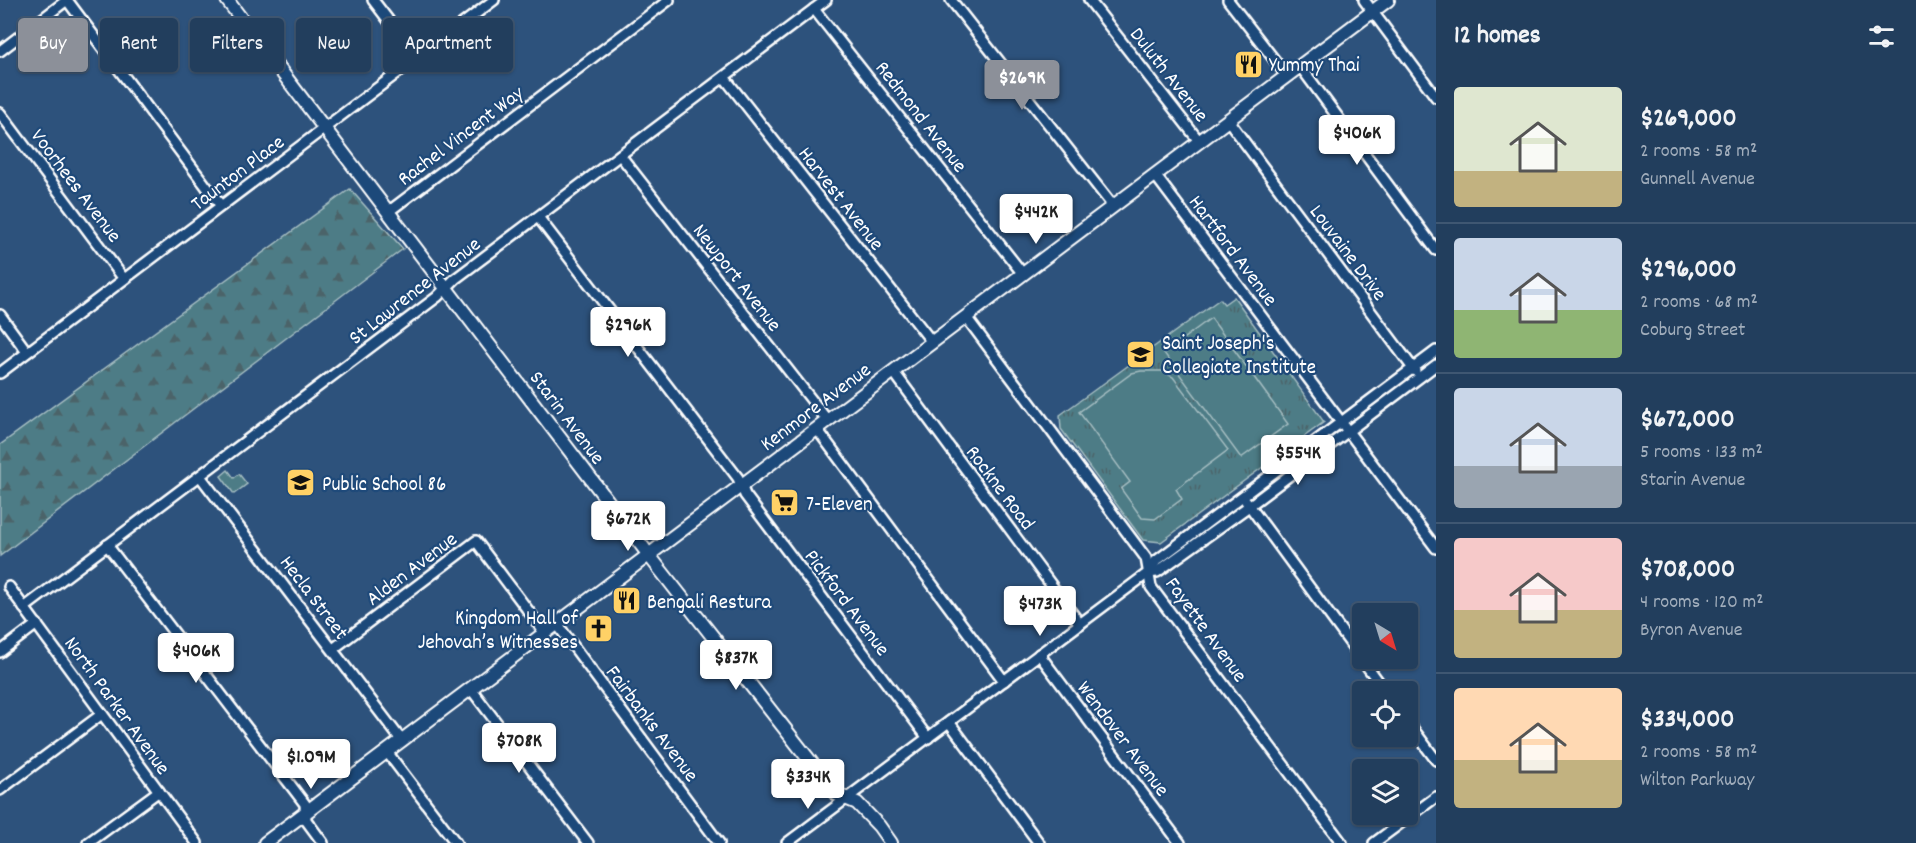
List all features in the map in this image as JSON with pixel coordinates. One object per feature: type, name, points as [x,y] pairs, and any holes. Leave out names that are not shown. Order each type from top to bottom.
[{"type":"main road","name":"Starin Avenue","points":[[227,0],[649,555],[836,794],[857,803],[879,826],[891,843]]},
{"type":"main road","name":"Kenmore Avenue","points":[[265,843],[1388,0]]},
{"type":"street","points":[[0,51],[67,0],[221,206]]},
{"type":"street","points":[[373,0],[387,18]]},
{"type":"street","name":"Taunton Place","points":[[471,18],[494,0]]},
{"type":"street","name":"Rachel Vincent Way","points":[[388,212],[669,0]]},
{"type":"street","name":"St Lawrence Avenue","points":[[24,608],[437,297],[454,279],[826,0]]},
{"type":"street","points":[[951,0],[1113,206]]},
{"type":"street","name":"Duluth Avenue","points":[[1089,0],[1199,141]]},
{"type":"street","points":[[1228,0],[1287,75]]},
{"type":"street","points":[[1364,0],[1436,97]]},
{"type":"street","name":"Redmond Avenue","points":[[814,9],[1023,274]]},
{"type":"street","points":[[1299,66],[1436,250]]},
{"type":"street","name":"Taunton Place","points":[[0,372],[401,72]]},
{"type":"street","name":"Harvest Avenue","points":[[724,76],[932,342]]},
{"type":"street","name":"Voorhees Avenue","points":[[0,113],[124,279]]},
{"type":"street","name":"Louvaine Drive","points":[[1228,120],[1420,377]]},
{"type":"street","name":"Newport Avenue","points":[[620,155],[828,421]]},
{"type":"street","name":"Hartford Avenue","points":[[1155,174],[1436,548]]},
{"type":"street","name":"Pickford Avenue","points":[[538,217],[738,478],[745,495],[928,738]]},
{"type":"street","points":[[0,315],[27,352]]},
{"type":"street","name":"Fayette Avenue","points":[[966,317],[1146,558],[1151,586],[1341,843]]},
{"type":"street","points":[[1148,573],[1157,572],[1249,506],[1436,351]]},
{"type":"street","points":[[787,843],[1148,573],[1156,561],[1242,497],[1436,365]]},
{"type":"street","name":"Rockne Road","points":[[893,371],[1080,624]]},
{"type":"street","points":[[817,429],[1004,681]]},
{"type":"street","name":"Hecla Street","points":[[200,476],[402,741]]},
{"type":"street","points":[[1242,497],[1378,681]]},
{"type":"street","name":"Alden Avenue","points":[[333,649],[476,541],[545,633]]},
{"type":"street","points":[[107,545],[303,802],[306,820],[323,843]]},
{"type":"street","name":"North Parker Avenue","points":[[9,588],[197,843]]},
{"type":"street","points":[[0,652],[37,624]]},
{"type":"street","name":"Fairbanks Avenue","points":[[557,624],[720,843]]},
{"type":"street","name":"Wendover Avenue","points":[[1039,654],[1180,843]]},
{"type":"street","points":[[471,689],[588,843]]},
{"type":"street","points":[[0,790],[102,714]]},
{"type":"street","points":[[949,722],[1039,843]]},
{"type":"street","points":[[1418,736],[1436,760]]},
{"type":"street","points":[[387,752],[456,843]]},
{"type":"street","points":[[88,843],[159,791]]},
{"type":"street","points":[[1374,843],[1436,797]]},
{"type":"green space","points":[[350,189],[403,249],[0,556],[0,445]]},
{"type":"green space","points":[[1234,297],[1324,422],[1161,542],[1143,540],[1061,429],[1060,415],[1220,299],[1224,304]]},
{"type":"green space","points":[[1211,318],[1288,424],[1241,458],[1164,353]]},
{"type":"green space","points":[[1162,371],[1173,377],[1228,450],[1176,489],[1182,499],[1155,519],[1142,518],[1121,489],[1130,482],[1079,412],[1132,373]]},
{"type":"green space","points":[[228,470],[234,478],[239,474],[247,484],[234,494],[221,476]]},
{"type":"place","name":"Yummy Thai","points":[[1248,64]]},
{"type":"place","name":"Saint Joseph's Collegiate Institute","points":[[1141,354]]},
{"type":"place","name":"Public School 86","points":[[301,483]]},
{"type":"place","name":"7-Eleven","points":[[785,503]]},
{"type":"place","name":"Bengali Restura","points":[[626,601]]},
{"type":"place","name":"Kingdom Hall of Jehovah’s Witnesses","points":[[599,629]]}]
